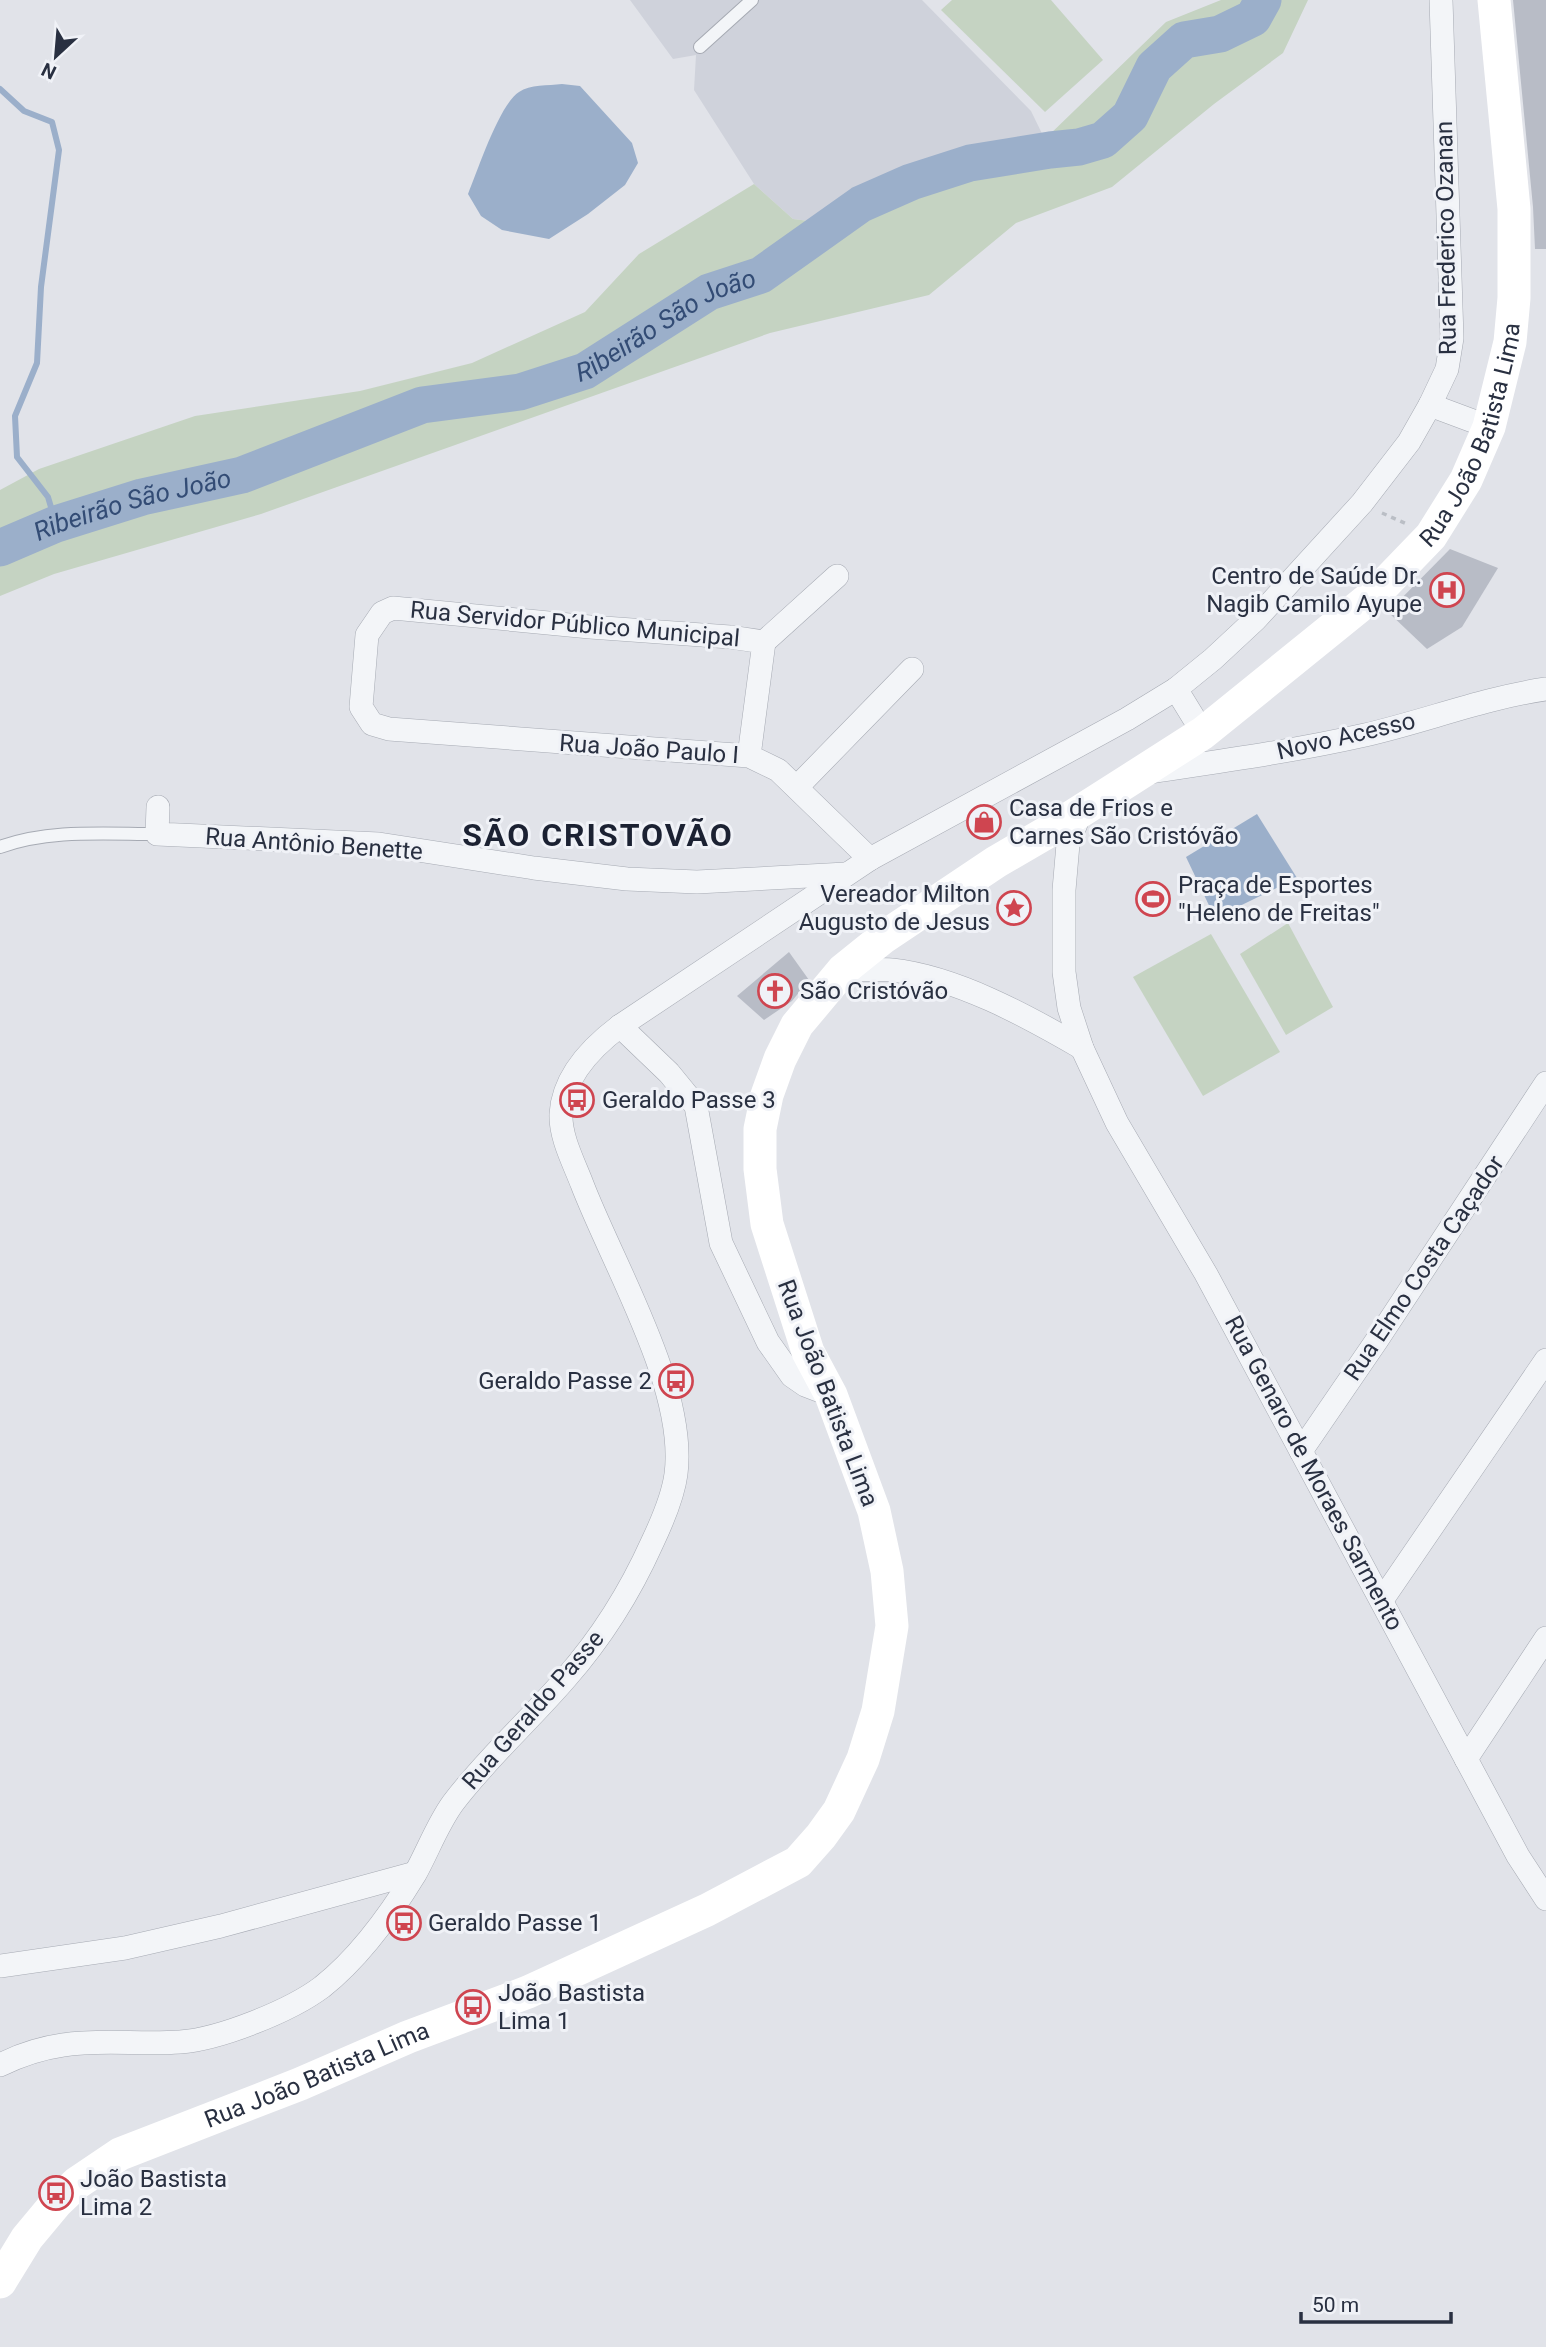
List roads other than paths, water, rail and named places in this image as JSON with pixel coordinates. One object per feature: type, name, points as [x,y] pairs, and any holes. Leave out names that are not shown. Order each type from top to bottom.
[{"type":"street","name":"Rua Frederico Ozanan","points":[[620,1026],[870,859],[1127,719],[1176,689],[1256,619],[1362,503],[1409,442],[1430,405],[1447,369],[1452,338],[1441,0]]},
{"type":"street","name":"Rua João Batista Lima","points":[[0,2281],[27,2238],[77,2182],[120,2154],[300,2084],[408,2037],[528,1992],[707,1910],[798,1862],[839,1811],[863,1759],[878,1711],[892,1626],[887,1571],[874,1511],[831,1395],[808,1352],[767,1224],[760,1169],[760,1129],[767,1095],[785,1047],[797,1025],[844,971],[884,937],[1203,733],[1376,593],[1431,536],[1466,480],[1489,427],[1510,342],[1514,298],[1514,209],[1494,0]]},
{"type":"street","points":[[1430,405],[1489,427]]},
{"type":"street","points":[[764,642],[837,576]]},
{"type":"street","name":"Rua Servidor Público Municipal","points":[[388,729],[372,724],[361,707],[367,635],[382,613],[393,608],[590,627],[730,636],[764,642],[749,756]]},
{"type":"street","points":[[797,787],[912,669]]},
{"type":"street","points":[[1176,689],[1203,733]]},
{"type":"street","name":"Novo Acesso","points":[[1143,773],[1263,756],[1341,740],[1506,695],[1546,689]]},
{"type":"street","name":"Rua João Paulo I","points":[[388,729],[749,756],[778,769],[870,859]]},
{"type":"street","points":[[157,834],[158,807]]},
{"type":"street","name":"Rua Genaro de Moraes Sarmento","points":[[1081,811],[1068,844],[1064,904],[1064,972],[1069,1008],[1082,1048],[1117,1123],[1206,1274],[1518,1856],[1545,1897]]},
{"type":"street","name":"Rua Antônio Benette","points":[[157,834],[379,844],[534,868],[627,879],[697,882],[846,874]]},
{"type":"street","points":[[844,971],[892,970],[934,979],[996,1003],[1082,1048]]},
{"type":"street","points":[[620,1026],[669,1073],[696,1106],[722,1243],[768,1342],[792,1376],[805,1385],[831,1395]]},
{"type":"street","name":"Rua Geraldo Passe","points":[[0,2065],[61,2045],[182,2042],[274,2015],[321,1988],[382,1924],[415,1873],[457,1798],[481,1768],[567,1677],[603,1632],[640,1570],[661,1524],[676,1475],[676,1430],[659,1364],[597,1221],[567,1144],[561,1118],[564,1095],[575,1073],[599,1042],[620,1026]]},
{"type":"street","name":"Rua Elmo Costa Caçador","points":[[1301,1451],[1546,1083]]},
{"type":"street","points":[[1382,1600],[1538,1390],[1546,1360]]},
{"type":"street","points":[[1466,1759],[1546,1638]]},
{"type":"street","points":[[0,1966],[125,1948],[220,1926],[415,1873]]},
{"type":"lane","points":[[700,47],[752,0]]},
{"type":"lane","points":[[0,847],[16,841],[72,834],[157,834]]},
{"type":"water","points":[[562,84],[580,86],[632,143],[638,163],[625,185],[588,214],[549,239],[502,230],[481,216],[468,194],[483,155],[511,99],[523,89]]},
{"type":"water","points":[[1257,814],[1297,878],[1215,918],[1186,857]]},
{"type":"waterway","name":"Ribeirão São João","points":[[0,548],[56,524],[142,497],[242,475],[422,405],[520,392],[585,371],[709,292],[761,275],[861,204],[911,182],[970,163],[1079,147],[1103,140],[1130,116],[1154,67],[1184,40],[1220,34],[1253,18],[1263,0]]},
{"type":"waterway","points":[[0,89],[24,111],[52,122],[59,150],[41,287],[37,363],[15,416],[17,457],[48,497],[56,524]]},
{"type":"place","name":"Centro de Saúde Dr. Nagib Camilo Ayupe","points":[[1447,590]]},
{"type":"place","name":"Casa de Frios e Carnes São Cristóvão","points":[[984,822]]},
{"type":"place","name":"Praça de Esportes \"Heleno de Freitas\"","points":[[1153,899]]},
{"type":"place","name":"Vereador Milton Augusto de Jesus","points":[[1014,908]]},
{"type":"place","name":"São Cristóvão","points":[[775,991]]},
{"type":"place","name":"Geraldo Passe 3","points":[[577,1100]]},
{"type":"place","name":"Geraldo Passe 2","points":[[676,1381]]},
{"type":"place","name":"Geraldo Passe 1","points":[[404,1923]]},
{"type":"place","name":"João Bastista Lima 1","points":[[473,2007]]},
{"type":"place","name":"João Bastista Lima 2","points":[[56,2193]]},
{"type":"district","name":"SÃO CRISTOVÃO","points":[[598,835]]}]
